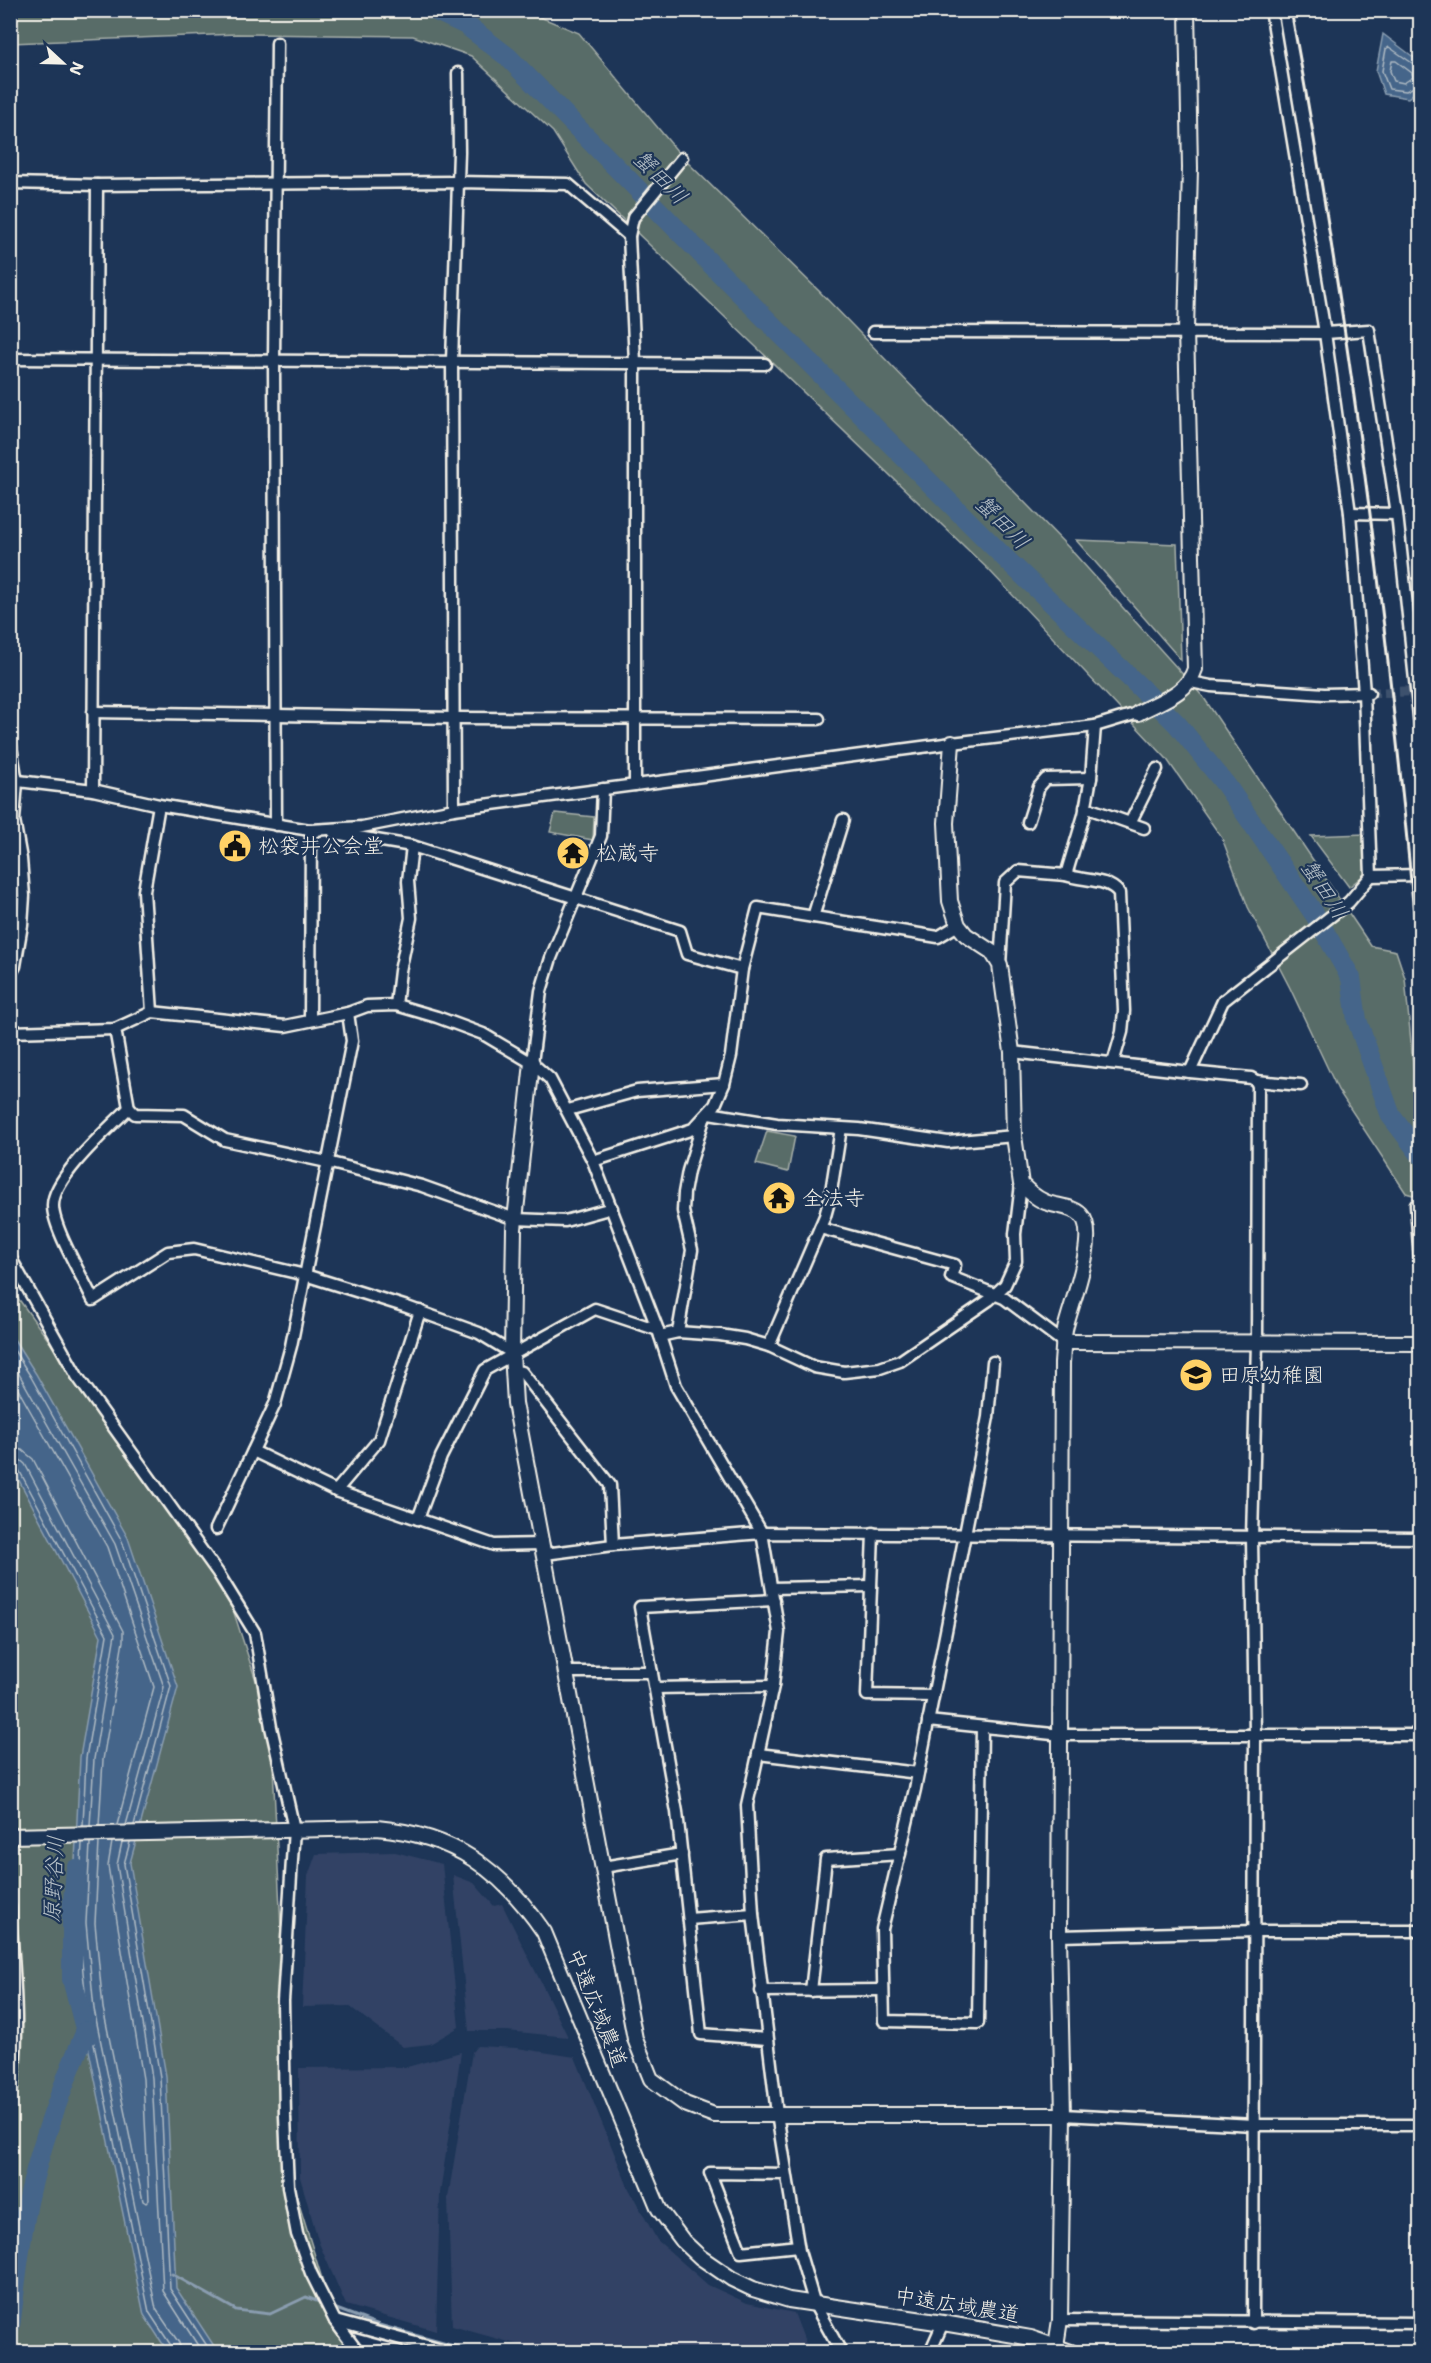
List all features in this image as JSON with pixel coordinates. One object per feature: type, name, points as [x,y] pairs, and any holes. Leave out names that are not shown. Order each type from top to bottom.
[{"type":"street","points":[[1187,10],[1190,168],[1186,331],[1195,669],[1187,686]]},
{"type":"street","points":[[1190,1072],[1222,1001],[1349,902],[1371,876],[1367,693],[1350,513],[1325,333],[1271,10]]},
{"type":"street","points":[[276,825],[274,361],[278,43]]},
{"type":"street","points":[[454,809],[452,361],[456,182],[459,152],[458,73]]},
{"type":"street","points":[[634,785],[635,362],[629,236],[633,218],[682,158]]},
{"type":"street","points":[[10,183],[97,185],[456,182],[568,184],[629,236]]},
{"type":"street","points":[[93,790],[97,185]]},
{"type":"street","points":[[873,332],[1325,333],[1369,330],[1397,514],[1419,691],[1420,726]]},
{"type":"street","points":[[10,359],[765,364]]},
{"type":"street","points":[[1350,513],[1397,514]]},
{"type":"street","points":[[311,830],[362,827],[454,809],[1095,726],[1138,713],[1187,686],[1324,694],[1367,693]]},
{"type":"street","points":[[93,712],[455,718],[819,718]]},
{"type":"street","points":[[1066,875],[1091,778],[1095,726]]},
{"type":"street","points":[[10,741],[14,781],[14,820],[21,859],[24,896],[15,966],[10,975]]},
{"type":"street","points":[[952,743],[946,823],[950,901],[958,925],[966,935],[992,952],[1000,965]]},
{"type":"street","points":[[1130,823],[1156,769]]},
{"type":"street","points":[[1028,822],[1039,786],[1046,779],[1091,778]]},
{"type":"street","points":[[14,781],[93,790],[159,805],[412,846],[680,931],[687,954],[742,969]]},
{"type":"street","points":[[603,789],[602,836],[551,958],[541,991],[515,1219],[512,1353],[515,1403],[544,1549],[564,1671],[635,2039],[651,2079],[685,2104],[714,2115],[1063,2115],[1254,2126],[1420,2125]]},
{"type":"street","points":[[152,1012],[144,891],[159,805]]},
{"type":"street","points":[[1085,807],[1144,828]]},
{"type":"street","points":[[813,917],[843,820]]},
{"type":"street","points":[[310,1019],[311,830]]},
{"type":"street","points":[[396,1005],[400,971],[411,918],[408,881],[412,846]]},
{"type":"street","points":[[418,1519],[441,1457],[485,1370],[595,1309],[659,1333],[720,1335],[769,1346],[796,1360],[826,1370],[861,1372],[900,1361],[1005,1285],[1016,1261],[1015,1234],[1021,1184],[1014,1136],[1012,1052],[1000,965],[1005,883],[1018,872],[1066,875],[1078,880],[1104,883],[1114,887],[1119,893],[1124,1011],[1122,1032],[1113,1063]]},
{"type":"street","points":[[1371,876],[1420,875]]},
{"type":"street","points":[[678,1332],[692,1250],[683,1211],[688,1171],[706,1116],[724,1084],[731,1056],[742,969],[758,908],[938,937],[958,925]]},
{"type":"street","points":[[10,1032],[115,1029],[152,1012],[285,1026],[310,1019],[348,1013],[367,1006],[396,1005],[483,1034],[532,1063],[550,1079],[593,1161],[659,1333],[676,1386],[762,1533],[779,1632],[773,1686],[747,1804],[753,1914],[777,2114],[798,2246],[815,2305],[841,2352]]},
{"type":"street","points":[[216,1529],[275,1404],[291,1346],[352,1041],[348,1013]]},
{"type":"street","points":[[115,1029],[129,1108],[135,1114],[184,1115],[225,1140],[422,1186],[515,1219],[565,1221],[612,1208]]},
{"type":"street","points":[[1012,1052],[1301,1085]]},
{"type":"street","points":[[1253,2323],[1255,1735],[1252,1538],[1257,1342],[1256,1081]]},
{"type":"street","points":[[568,1110],[637,1091],[724,1084]]},
{"type":"street","points":[[129,1108],[77,1160],[57,1188],[53,1206],[61,1234],[93,1300],[168,1252],[194,1249],[305,1275],[420,1311],[479,1333],[512,1353]]},
{"type":"street","points":[[706,1116],[841,1128],[948,1142],[1014,1136]]},
{"type":"street","points":[[593,1161],[693,1129],[706,1116]]},
{"type":"street","points":[[769,1346],[820,1228],[830,1198],[841,1128]]},
{"type":"street","points":[[1021,1184],[1043,1202],[1069,1208],[1080,1214],[1087,1223],[1082,1269],[1063,1342],[1062,1362],[1062,1735],[1059,1936],[1063,2115],[1060,2320],[1056,2349]]},
{"type":"street","points":[[1416,1205],[1420,1260]]},
{"type":"street","points":[[820,1228],[954,1265],[951,1277],[1004,1298],[1063,1342],[1420,1343]]},
{"type":"street","points":[[10,1257],[77,1376],[218,1573],[252,1628],[258,1645],[287,1830],[283,2001],[288,2187],[297,2234],[312,2273],[335,2321],[358,2352]]},
{"type":"street","points":[[336,1491],[379,1440],[420,1311]]},
{"type":"street","points":[[982,1727],[978,2023],[884,2021],[882,1929],[918,1773],[966,1533],[988,1417],[993,1362]]},
{"type":"street","points":[[513,1371],[522,1372],[610,1485],[614,1545]]},
{"type":"street","points":[[253,1451],[336,1491],[494,1545],[544,1549],[762,1533],[1420,1538]]},
{"type":"street","points":[[873,1533],[867,1695],[933,1696]]},
{"type":"street","points":[[772,1588],[871,1586]]},
{"type":"street","points":[[767,2039],[701,2034],[677,1812],[640,1606],[774,1600]]},
{"type":"street","points":[[564,1671],[652,1672]]},
{"type":"street","points":[[655,1688],[773,1686]]},
{"type":"street","points":[[928,1721],[1062,1735],[1420,1735]]},
{"type":"street","points":[[758,1754],[918,1773]]},
{"type":"street","name":"中遠広域農道","points":[[10,1836],[377,1828],[424,1836],[465,1854],[515,1892],[544,1932],[648,2186],[659,2209],[671,2226],[699,2257],[732,2279],[775,2297],[815,2305],[943,2322],[1031,2338],[1056,2349],[1071,2352]]},
{"type":"street","points":[[603,1867],[682,1854]]},
{"type":"street","points":[[811,1991],[826,1859],[900,1854]]},
{"type":"street","points":[[10,1907],[15,2019],[15,2057],[10,2098]]},
{"type":"street","points":[[689,1919],[753,1914]]},
{"type":"street","points":[[1059,1936],[1255,1931],[1420,1931]]},
{"type":"street","points":[[761,1991],[883,1990]]},
{"type":"street","points":[[786,2174],[710,2173],[741,2252],[798,2246]]},
{"type":"street","points":[[1060,2320],[1420,2323]]},
{"type":"street","points":[[335,2321],[449,2352]]},
{"type":"street","points":[[930,2352],[943,2322]]},
{"type":"shaded area","points":[[395,1852],[442,1864],[459,2027],[430,2044],[403,2047],[349,2006],[302,2007],[308,1876],[316,1854]]},
{"type":"shaded area","points":[[453,1875],[474,1883],[494,1906],[502,1904],[568,2037],[507,2031],[469,2031]]},
{"type":"shaded area","points":[[477,2046],[517,2048],[575,2057],[628,2187],[657,2240],[708,2285],[747,2303],[794,2313],[809,2352],[545,2352],[452,2326],[448,2198],[472,2052]]},
{"type":"shaded area","points":[[461,2052],[440,2193],[436,2331],[346,2305],[319,2243],[300,2177],[299,2068],[407,2067]]},
{"type":"green space","points":[[523,10],[579,33],[683,158],[819,291],[1071,550],[1204,698],[1371,946],[1396,951],[1405,978],[1420,1138],[1420,1197],[1406,1193],[1338,1090],[1290,988],[1248,907],[1222,838],[1166,758],[989,570],[586,184],[553,132],[471,56],[413,36],[237,34],[11,43],[10,11]]},
{"type":"green space","points":[[1076,540],[1177,544],[1181,660]]},
{"type":"green space","points":[[555,813],[594,817],[593,840],[550,832]]},
{"type":"green space","points":[[1365,834],[1365,874],[1349,887],[1311,836]]},
{"type":"green space","points":[[767,1131],[795,1136],[788,1172],[756,1164]]},
{"type":"green space","points":[[10,1287],[225,1585],[271,1727],[284,1989],[287,2165],[335,2321],[362,2352],[11,2352],[10,2089],[15,1918],[10,1897]]},
{"type":"water","points":[[1383,34],[1420,62],[1420,88],[1408,98],[1384,94],[1376,71]]},
{"type":"water","points":[[10,1333],[36,1374],[128,1538],[178,1687],[130,1863],[166,2076],[176,2288],[218,2352],[168,2352],[144,2315],[81,2012],[72,1924],[80,1757],[101,1636],[11,1465]]},
{"type":"waterway","name":"蟹田川","points":[[434,10],[466,25],[508,57],[1005,558],[1177,724],[1226,785],[1315,915],[1351,978],[1357,1020],[1391,1116],[1420,1154]]},
{"type":"waterway","points":[[450,17],[484,10]]},
{"type":"waterway","name":"原野谷川","points":[[76,1869],[72,1912],[72,1979],[87,2036]]},
{"type":"waterway","points":[[10,2326],[23,2232],[34,2177],[57,2103],[86,2031]]},
{"type":"waterway","points":[[10,2242],[21,2246]]},
{"type":"waterway","points":[[172,2274],[236,2310],[270,2314],[306,2297],[322,2303]]},
{"type":"waterway","points":[[331,2307],[379,2325],[475,2352]]},
{"type":"tunnel","points":[[1369,693],[1417,691]]},
{"type":"railway","points":[[1291,10],[1333,252],[1368,494],[1396,737],[1420,981]]},
{"type":"place","name":"松袋井公会堂","points":[[235,846]]},
{"type":"place","name":"松蔵寺","points":[[573,853]]},
{"type":"place","name":"全法寺","points":[[779,1198]]},
{"type":"place","name":"田原幼稚園","points":[[1196,1375]]}]
